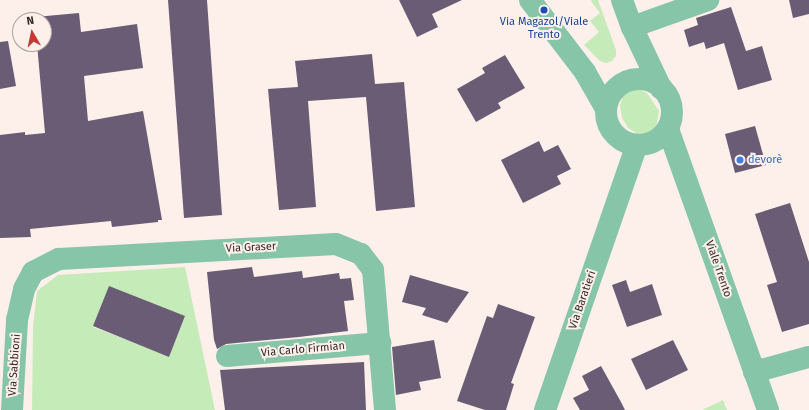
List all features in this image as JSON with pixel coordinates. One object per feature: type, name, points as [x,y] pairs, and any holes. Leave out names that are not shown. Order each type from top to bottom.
[{"type":"street","points":[[530,0],[585,72],[606,109],[609,124],[617,137],[627,143],[654,138]]},
{"type":"street","name":"Viale Trento","points":[[622,0],[632,27],[661,88],[668,97],[672,107],[671,118],[654,138],[683,174],[768,410]]},
{"type":"street","points":[[632,27],[708,0]]},
{"type":"street","name":"Viale Trento","points":[[628,81],[632,27]]},
{"type":"street","points":[[585,72],[628,81],[642,80],[652,82],[661,88]]},
{"type":"street","points":[[606,109],[613,92],[628,81]]},
{"type":"street","name":"Via Baratieri","points":[[617,137],[621,189]]},
{"type":"street","name":"Via Baratieri","points":[[545,410],[621,189],[654,138]]},
{"type":"street","name":"Via Graser","points":[[18,320],[24,289],[32,272],[59,259],[336,244],[361,254],[373,270],[385,410]]},
{"type":"street","name":"Via Sabbioni","points":[[12,410],[18,320]]},
{"type":"street","name":"Via Carlo Firmian","points":[[227,356],[380,344]]},
{"type":"street","points":[[754,372],[809,358]]},
{"type":"green space","points":[[598,0],[616,50],[616,56],[612,61],[606,63],[600,61],[584,45],[599,32],[590,21],[600,13],[591,1]]},
{"type":"green space","points":[[637,89],[647,93],[659,111],[657,124],[651,133],[641,136],[628,128],[622,118],[620,105],[624,94]]},
{"type":"green space","points":[[185,267],[215,410],[32,410],[33,326],[37,291],[58,275]],"holes":[[[109,287],[185,317],[169,356],[93,327]]]},
{"type":"green space","points":[[723,400],[727,410],[702,410]]},
{"type":"building","points":[[168,0],[207,0],[222,215],[184,218]]},
{"type":"building","points":[[399,0],[462,0],[432,14],[438,27],[417,37]]},
{"type":"building","points":[[789,0],[809,0],[809,14],[793,18]]},
{"type":"building","points":[[731,7],[746,51],[762,46],[772,80],[738,90],[724,43],[706,49],[704,42],[689,47],[684,30],[698,25],[696,18]]},
{"type":"building","points":[[79,13],[81,32],[137,24],[143,68],[84,76],[88,121],[143,111],[162,220],[158,220],[158,222],[112,227],[111,221],[30,229],[31,237],[0,238],[0,135],[25,132],[25,135],[45,133],[38,52],[52,52],[52,15]]},
{"type":"building","points":[[8,41],[16,86],[0,89],[0,42]]},
{"type":"building","points":[[372,54],[375,84],[404,82],[415,207],[376,211],[366,97],[308,101],[316,207],[279,210],[268,89],[298,87],[295,61]]},
{"type":"building","points":[[505,55],[525,88],[498,103],[501,108],[476,122],[457,89],[485,73],[482,68]]},
{"type":"building","points":[[755,126],[766,165],[735,173],[725,134]]},
{"type":"building","points":[[539,141],[544,152],[558,145],[571,169],[557,176],[561,184],[523,203],[501,160]]},
{"type":"building","points":[[790,203],[809,262],[809,324],[782,332],[767,285],[777,282],[755,214]]},
{"type":"building","points":[[252,267],[254,277],[302,271],[303,278],[339,273],[340,279],[351,278],[354,300],[344,301],[348,331],[226,344],[217,349],[214,340],[207,272]]},
{"type":"building","points":[[410,275],[469,292],[447,323],[422,315],[426,308],[402,302]]},
{"type":"building","points":[[626,280],[630,292],[652,284],[662,315],[627,327],[612,285]]},
{"type":"building","points":[[109,286],[185,316],[169,357],[93,326]]},
{"type":"building","points":[[498,304],[535,317],[511,383],[514,384],[506,410],[485,410],[457,401],[487,316],[493,318]]},
{"type":"building","points":[[434,340],[441,378],[419,382],[421,390],[396,395],[392,347]]},
{"type":"building","points":[[673,340],[688,370],[646,390],[631,359]]},
{"type":"building","points":[[364,362],[366,410],[225,410],[220,370]]},
{"type":"building","points":[[601,366],[625,410],[580,410],[573,398],[589,390],[582,376]]},
{"type":"place","name":"Via Magazol/Viale Trento","points":[[544,10]]},
{"type":"place","name":"devorè","points":[[740,160]]}]
